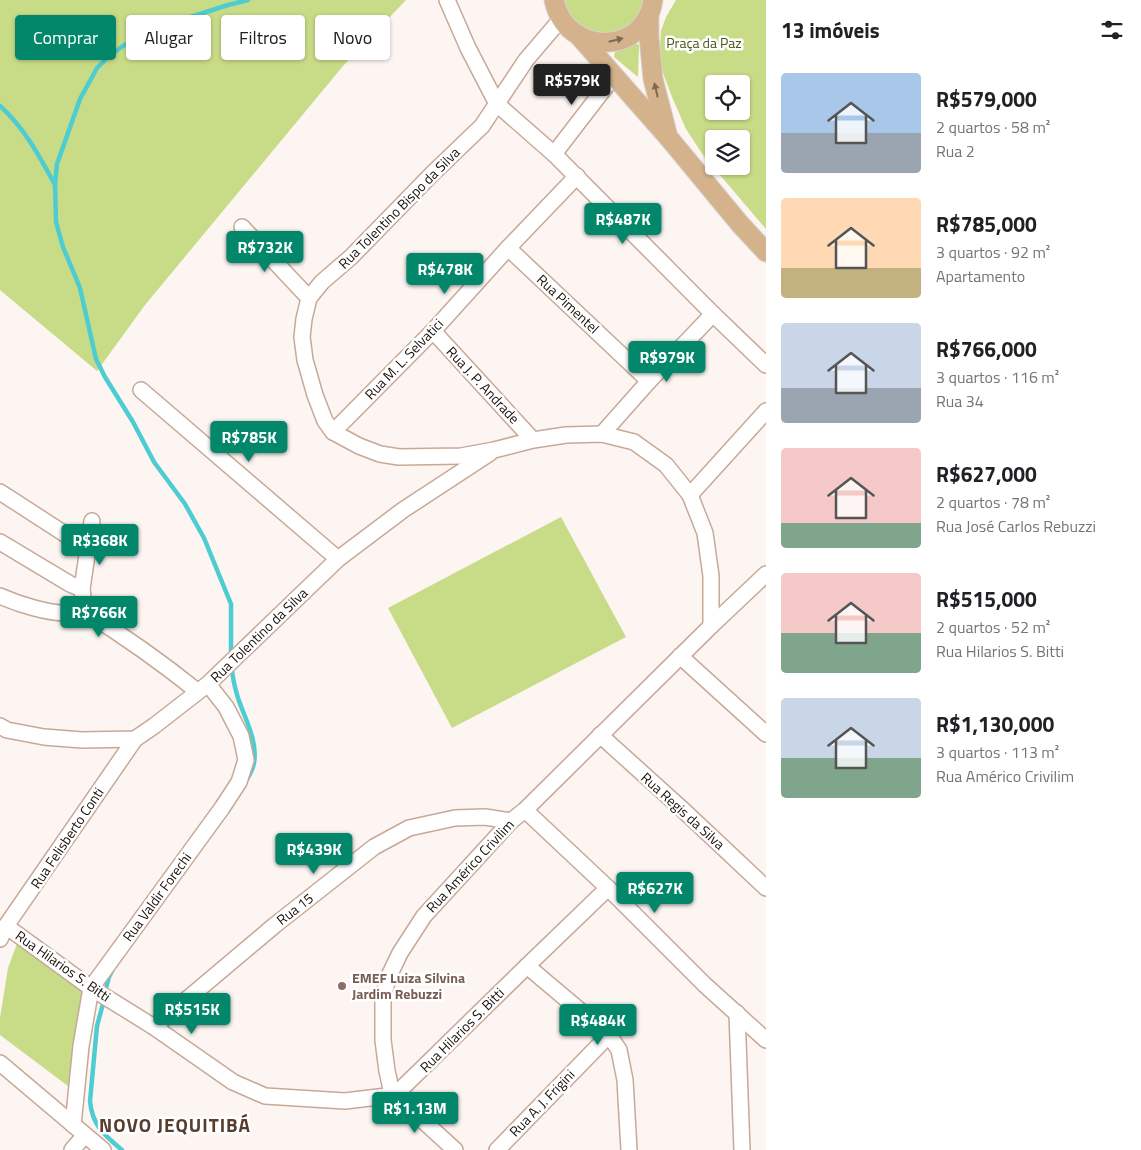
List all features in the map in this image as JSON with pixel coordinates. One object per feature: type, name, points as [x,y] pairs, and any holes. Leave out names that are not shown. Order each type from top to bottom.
[{"type":"main road","points":[[555,7],[566,26],[579,36],[588,41],[609,42],[619,40],[637,30],[644,23],[653,5]]},
{"type":"main road","points":[[653,5],[649,37],[653,79],[668,137]]},
{"type":"main road","points":[[579,36],[766,252]]},
{"type":"street","points":[[447,0],[468,48],[497,104],[577,176],[766,365]]},
{"type":"street","name":"Rua Tolentino Bispo da Silva","points":[[333,432],[325,421],[305,360],[302,337],[309,298],[322,282],[351,258],[432,174],[482,126],[526,60],[555,7]]},
{"type":"street","points":[[554,154],[614,76]]},
{"type":"street","name":"Rua M. L. Selvatici","points":[[333,432],[433,331],[508,248],[577,176]]},
{"type":"street","points":[[242,227],[309,298]]},
{"type":"street","name":"Rua Pimentel","points":[[508,248],[649,381]]},
{"type":"street","points":[[602,434],[713,314]]},
{"type":"street","name":"Rua J. P. Andrade","points":[[433,331],[533,440]]},
{"type":"street","points":[[141,390],[338,560]]},
{"type":"street","points":[[690,495],[766,411]]},
{"type":"street","points":[[333,432],[359,446],[380,454],[399,457],[461,456],[533,440],[566,435],[602,434],[634,442],[666,464],[690,495],[705,533],[711,576],[711,626]]},
{"type":"street","name":"Rua Tolentino da Silva","points":[[2,732],[82,740],[134,738],[154,726],[203,687],[338,560],[403,510],[494,450]]},
{"type":"street","points":[[0,492],[88,549]]},
{"type":"street","points":[[0,596],[57,613],[69,614],[84,611],[82,589],[92,521]]},
{"type":"street","points":[[0,542],[70,584],[82,589]]},
{"type":"street","name":"Rua Américo Crivilim","points":[[455,1150],[395,1096],[391,1089],[383,1040],[383,998],[388,978],[400,953],[424,916],[511,821],[525,810],[680,656],[766,574]]},
{"type":"street","name":"Rua Valdir Forechi","points":[[79,1130],[81,1046],[91,988],[222,808],[239,782],[246,760],[241,736],[226,707],[203,687],[169,668],[84,611]]},
{"type":"street","points":[[680,656],[764,728]]},
{"type":"street","name":"Rua Regis da Silva","points":[[600,735],[682,808],[766,888]]},
{"type":"street","name":"Rua Felisberto Conti","points":[[3,933],[134,738]]},
{"type":"street","points":[[525,810],[608,888],[705,984],[766,1040]]},
{"type":"street","name":"Rua 15","points":[[154,1027],[275,925],[374,847],[409,828],[455,818],[485,817],[511,821]]},
{"type":"street","name":"Rua Hilarios S. Bitti","points":[[3,933],[154,1027],[233,1082],[265,1096],[345,1101],[395,1096],[608,888]]},
{"type":"street","points":[[527,966],[609,1035],[619,1050],[625,1080],[629,1150]]},
{"type":"street","points":[[737,1013],[742,1150]]},
{"type":"street","name":"Rua A. J. Frigini","points":[[497,1150],[609,1035]]},
{"type":"street","points":[[0,1063],[103,1150]]},
{"type":"street","points":[[72,1150],[79,1130]]},
{"type":"green space","points":[[0,0],[406,0],[390,17],[390,15],[315,15],[315,60],[349,60],[145,305],[97,371],[0,290]]},
{"type":"green space","points":[[563,0],[647,0],[641,16],[620,33],[592,34],[570,18]]},
{"type":"green space","name":"Praça da Paz","points":[[676,0],[766,0],[766,229],[720,175],[750,175],[750,130],[705,130],[705,157],[686,129],[660,65],[661,31],[666,17]]},
{"type":"green space","points":[[636,43],[639,45],[638,77],[614,57],[615,52]]},
{"type":"green space","points":[[561,517],[626,637],[452,728],[388,608]]},
{"type":"green space","points":[[18,941],[92,987],[92,1010],[84,1098],[0,1035],[0,1018],[8,968]]},
{"type":"waterway","points":[[231,657],[231,604],[204,538],[185,504],[154,462],[96,359],[80,288],[63,247],[56,222],[55,184],[57,164],[80,99],[97,68],[110,55],[135,38],[181,20],[248,0]]},
{"type":"waterway","points":[[0,106],[24,133],[54,183]]},
{"type":"waterway","points":[[232,667],[238,698],[253,738],[255,755],[251,773],[246,781]]},
{"type":"waterway","points":[[105,992],[113,969]]},
{"type":"waterway","points":[[104,1000],[97,1026],[90,1101],[96,1123],[122,1150]]},
{"type":"place","name":"EMEF Luiza Silvina Jardim Rebuzzi","points":[[342,986]]},
{"type":"district","name":"NOVO JEQUITIBÁ","points":[[175,1125]]}]
